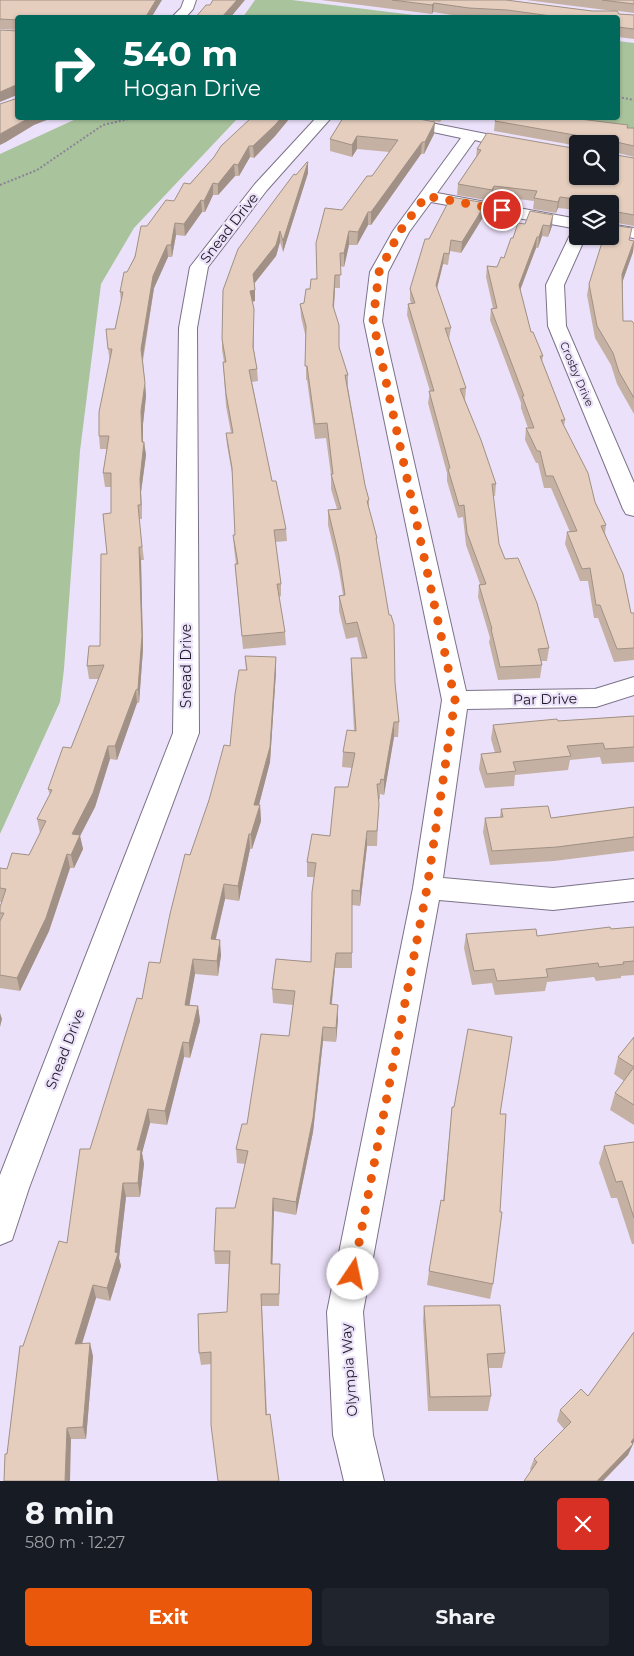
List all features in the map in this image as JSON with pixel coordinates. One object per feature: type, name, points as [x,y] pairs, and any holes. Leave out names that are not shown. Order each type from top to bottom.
[{"type":"street","points":[[180,15],[187,9],[190,0]]},
{"type":"street","name":"Snead Drive","points":[[0,1228],[15,1179],[186,733],[188,328],[198,267],[261,187],[322,120]]},
{"type":"street","points":[[396,120],[497,140]]},
{"type":"street","name":"Olympia Way","points":[[364,1481],[353,1435],[345,1312],[427,888],[455,700],[373,321],[379,272],[400,231],[470,135]]},
{"type":"street","points":[[426,196],[569,222]]},
{"type":"street","points":[[619,230],[634,233]]},
{"type":"street","name":"Crosby Drive","points":[[573,245],[555,285],[557,326],[634,509]]},
{"type":"street","name":"Par Drive","points":[[455,700],[596,698],[634,686]]},
{"type":"street","points":[[427,888],[553,899],[634,890]]},
{"type":"path","points":[[620,97],[634,100]]},
{"type":"path","points":[[0,185],[37,170],[103,125],[124,120]]},
{"type":"green space","points":[[255,0],[292,0],[414,15],[244,15]]},
{"type":"green space","points":[[620,41],[634,43],[634,129],[575,120],[620,120]]},
{"type":"green space","points":[[74,120],[236,120],[134,228],[101,284],[80,451],[60,702],[0,834],[0,154]]},
{"type":"building","points":[[0,0],[156,0],[147,15],[15,15],[15,20],[0,19]]},
{"type":"building","points":[[213,0],[237,0],[224,15],[198,15],[206,5],[210,5]]},
{"type":"building","points":[[392,0],[506,0],[592,11],[617,11],[619,14],[634,15],[634,29],[620,27],[620,15],[544,15],[434,3],[432,5]]},
{"type":"building","points":[[602,0],[634,0],[634,4]]},
{"type":"building","points":[[0,30],[15,31],[15,85],[0,92]]},
{"type":"building","points":[[15,99],[15,120],[25,120],[0,134],[0,104]]},
{"type":"building","points":[[249,120],[279,120],[253,146],[249,146],[238,165],[234,164],[218,184],[213,183],[204,201],[201,200],[184,224],[175,223],[171,245],[167,245],[153,276],[141,349],[145,383],[141,411],[142,442],[144,442],[140,479],[141,505],[138,505],[142,547],[139,547],[142,636],[138,689],[115,746],[108,746],[93,793],[72,834],[80,835],[71,855],[67,854],[46,918],[17,978],[0,975],[0,921],[4,913],[0,913],[0,907],[6,889],[0,888],[0,868],[7,869],[12,853],[29,855],[46,821],[37,819],[52,790],[48,789],[63,747],[71,748],[104,665],[87,666],[89,646],[100,646],[101,554],[107,554],[103,514],[111,513],[111,473],[103,473],[109,436],[99,436],[99,412],[112,349],[108,349],[106,329],[115,329],[123,292],[120,292],[124,272],[127,272],[135,257],[141,226],[147,226],[166,200],[174,201],[184,183],[190,184],[214,157],[221,146]]},
{"type":"building","points":[[342,120],[424,120],[435,122],[425,142],[422,142],[371,212],[368,212],[358,232],[349,231],[344,253],[340,253],[341,275],[335,275],[333,306],[339,325],[339,347],[348,375],[345,375],[369,500],[367,501],[377,538],[389,615],[391,615],[394,625],[395,683],[399,722],[394,722],[384,780],[381,779],[380,784],[377,784],[379,804],[377,831],[367,831],[360,891],[352,890],[352,953],[336,953],[330,1004],[338,1005],[336,1028],[323,1027],[313,1118],[296,1202],[273,1198],[271,1264],[280,1264],[279,1294],[261,1294],[266,1415],[270,1414],[279,1481],[218,1481],[211,1425],[211,1352],[199,1353],[198,1314],[227,1312],[230,1251],[214,1251],[216,1208],[235,1208],[248,1151],[236,1149],[242,1124],[247,1124],[261,1034],[289,1036],[295,991],[272,989],[276,959],[311,962],[312,892],[316,863],[307,862],[312,834],[330,836],[335,787],[348,787],[355,753],[343,752],[347,730],[356,731],[351,658],[367,658],[357,622],[346,624],[339,596],[345,595],[339,556],[328,510],[341,509],[331,474],[333,474],[327,423],[315,424],[307,366],[305,366],[306,326],[300,304],[304,303],[306,289],[310,289],[311,279],[317,279],[316,243],[325,208],[342,210],[367,176],[372,176],[398,140],[357,136],[352,145],[330,139]]},
{"type":"building","points":[[588,120],[628,125],[627,128],[634,128],[634,146],[619,143],[619,135],[574,135],[495,121]]},
{"type":"building","points":[[487,133],[569,147],[569,185],[619,185],[619,156],[634,158],[634,215],[619,212],[619,195],[569,195],[569,198],[560,197],[558,202],[534,198],[537,191],[494,186],[492,190],[458,184],[481,150],[477,149]]},
{"type":"building","points":[[307,162],[283,241],[280,231],[276,245],[253,274],[255,290],[250,291],[254,309],[253,347],[257,369],[249,370],[272,481],[276,481],[286,529],[274,530],[281,584],[277,584],[285,632],[242,636],[235,564],[238,564],[233,535],[235,535],[232,468],[226,433],[233,433],[223,362],[226,362],[222,339],[223,290],[238,249],[294,174],[296,175]]},
{"type":"building","points":[[451,197],[486,203],[462,242],[451,240],[449,254],[444,253],[436,285],[451,328],[445,328],[466,388],[460,389],[481,440],[496,484],[492,484],[499,544],[505,559],[518,558],[537,603],[549,648],[538,649],[542,665],[500,667],[492,629],[479,585],[486,584],[467,533],[464,505],[459,506],[448,469],[450,468],[429,391],[434,391],[408,304],[415,303],[410,289],[425,239],[429,239]]},
{"type":"building","points":[[530,211],[553,215],[550,226],[543,225],[539,237],[537,237],[519,285],[531,332],[533,332],[543,356],[540,356],[565,420],[561,420],[588,473],[595,502],[606,525],[601,526],[623,574],[631,613],[634,613],[634,648],[617,649],[600,605],[596,605],[590,568],[582,569],[567,532],[577,531],[553,476],[546,476],[540,451],[537,451],[526,428],[534,428],[491,309],[497,308],[487,266],[497,267],[501,257],[504,258],[518,223],[525,224]]},
{"type":"building","points":[[619,226],[632,228],[629,240],[634,241],[622,274],[623,321],[632,321],[634,324],[634,398],[619,372],[613,353],[597,326],[589,284],[601,245],[619,245]]},
{"type":"building","points":[[245,656],[276,657],[270,747],[254,805],[260,805],[251,834],[249,834],[238,886],[224,884],[211,939],[220,940],[217,961],[193,959],[185,1005],[198,1006],[189,1043],[183,1042],[165,1111],[148,1109],[137,1150],[141,1150],[138,1183],[123,1183],[115,1252],[118,1253],[107,1288],[93,1285],[75,1344],[90,1343],[83,1427],[67,1428],[65,1481],[4,1481],[5,1454],[7,1454],[20,1346],[23,1346],[59,1241],[67,1243],[80,1149],[90,1149],[137,998],[142,999],[149,962],[160,963],[185,854],[190,855],[209,800],[224,745],[230,746],[239,670],[247,670]]},
{"type":"building","points":[[634,716],[634,747],[605,749],[603,743],[567,746],[571,756],[513,762],[516,771],[487,774],[481,754],[501,752],[493,725],[557,719],[558,721]]},
{"type":"building","points":[[548,806],[551,818],[634,807],[634,837],[557,847],[492,851],[485,818],[503,817],[501,809]]},
{"type":"building","points":[[610,927],[611,929],[634,927],[634,961],[599,967],[598,963],[546,969],[548,977],[497,981],[494,969],[474,971],[466,934],[536,929],[537,936]]},
{"type":"building","points":[[468,1029],[512,1037],[500,1114],[506,1114],[500,1212],[502,1212],[493,1284],[429,1271],[441,1200],[444,1201],[452,1107],[454,1107]]},
{"type":"building","points":[[634,1037],[634,1067],[618,1057]]},
{"type":"building","points":[[634,1067],[634,1105],[615,1093]]},
{"type":"building","points":[[634,1142],[634,1218],[622,1181],[616,1182],[604,1146]]},
{"type":"building","points":[[500,1305],[505,1353],[487,1354],[491,1396],[430,1397],[424,1306]]},
{"type":"building","points":[[634,1332],[634,1438],[631,1442],[633,1444],[597,1481],[524,1481],[537,1462],[534,1459],[571,1422],[560,1410],[581,1389],[588,1396]]},
{"type":"route","points":[[353,1274],[427,888],[455,700],[373,321],[379,272],[400,231],[426,196],[502,210]]}]
